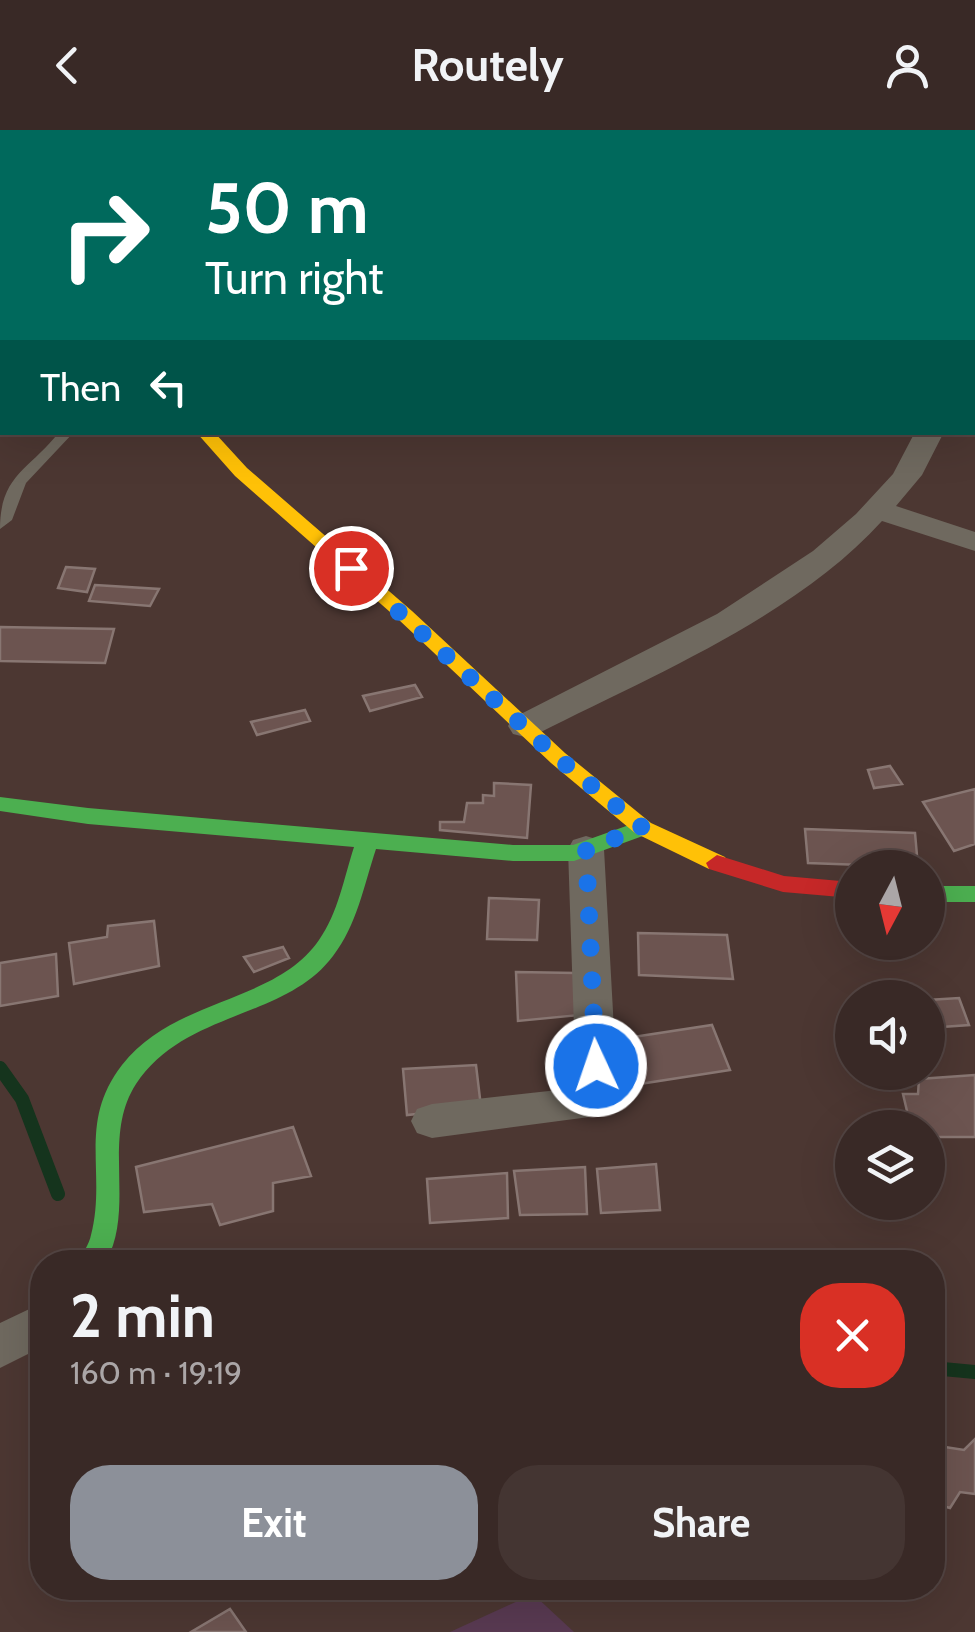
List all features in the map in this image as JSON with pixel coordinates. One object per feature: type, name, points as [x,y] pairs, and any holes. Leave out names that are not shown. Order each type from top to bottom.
[{"type":"street","points":[[207,435],[242,472],[643,828],[695,856],[728,868],[783,884],[835,889]]},
{"type":"street","points":[[525,726],[708,631],[837,549],[906,478],[928,435]]},
{"type":"street","points":[[875,509],[975,542]]},
{"type":"street","points":[[0,804],[513,853],[574,853],[643,828]]},
{"type":"street","points":[[98,1250],[105,1235],[106,1114],[128,1075],[156,1042],[180,1025],[290,979],[316,959],[335,933],[367,842]]},
{"type":"street","points":[[432,1121],[598,1102],[586,849]]},
{"type":"street","points":[[945,894],[975,894]]},
{"type":"street","points":[[0,1346],[30,1330]]},
{"type":"lane","points":[[0,524],[6,519],[13,489],[60,445],[65,435]]},
{"type":"shaded area","points":[[520,1600],[539,1600],[574,1632],[450,1632]]},
{"type":"building","points":[[66,567],[95,569],[87,592],[58,588]]},
{"type":"building","points":[[95,585],[159,589],[150,606],[89,601]]},
{"type":"building","points":[[0,627],[114,629],[105,663],[0,661]]},
{"type":"building","points":[[415,685],[422,697],[370,711],[363,696]]},
{"type":"building","points":[[305,710],[310,721],[257,735],[251,722]]},
{"type":"building","points":[[890,766],[902,784],[874,788],[868,770]]},
{"type":"building","points":[[494,783],[531,785],[527,838],[440,830],[440,822],[464,822],[467,803],[483,803],[483,795],[494,796]]},
{"type":"building","points":[[975,789],[975,844],[954,851],[923,802]]},
{"type":"building","points":[[805,829],[915,833],[916,850],[835,850],[835,864],[808,863]]},
{"type":"building","points":[[489,898],[539,900],[537,940],[487,939]]},
{"type":"building","points":[[154,921],[159,966],[74,984],[69,943],[107,937],[108,926]]},
{"type":"building","points":[[638,933],[727,935],[733,979],[639,975]]},
{"type":"building","points":[[283,947],[289,958],[254,972],[244,957]]},
{"type":"building","points":[[56,954],[58,996],[0,1006],[0,963]]},
{"type":"building","points":[[516,972],[576,973],[580,1015],[518,1021]]},
{"type":"building","points":[[959,998],[969,1025],[945,1027],[945,999]]},
{"type":"building","points":[[712,1025],[730,1070],[620,1087],[607,1041]]},
{"type":"building","points":[[476,1065],[481,1107],[407,1115],[403,1069]]},
{"type":"building","points":[[975,1075],[975,1137],[945,1137],[945,1110],[907,1110],[903,1094],[945,1090],[945,1077]]},
{"type":"building","points":[[293,1127],[311,1176],[273,1183],[273,1211],[220,1225],[212,1204],[144,1212],[136,1167]]},
{"type":"building","points":[[656,1164],[660,1210],[601,1213],[597,1169]]},
{"type":"building","points":[[585,1167],[587,1214],[520,1215],[514,1171]]},
{"type":"building","points":[[507,1173],[508,1218],[430,1223],[427,1179]]},
{"type":"building","points":[[975,1439],[975,1494],[960,1492],[950,1508],[945,1507],[945,1447],[964,1450]]},
{"type":"building","points":[[230,1609],[246,1632],[191,1632]]},
{"type":"waterway","points":[[0,1068],[22,1099],[58,1194]]},
{"type":"waterway","points":[[945,1369],[975,1372]]},
{"type":"traffic: fast","points":[[0,804],[88,816],[513,853],[574,853],[643,828]]},
{"type":"traffic: fast","points":[[98,1250],[108,1212],[106,1153],[110,1114],[130,1073],[151,1049],[174,1032],[271,990],[316,960],[341,920],[367,842]]},
{"type":"traffic: fast","points":[[945,894],[975,894]]},
{"type":"traffic: slow","points":[[207,435],[241,472],[405,615],[558,758],[643,828],[717,863]]},
{"type":"traffic: jam","points":[[717,863],[783,884],[835,889]]},
{"type":"route","points":[[351,568],[558,758],[643,828],[586,849],[596,1066]]}]
